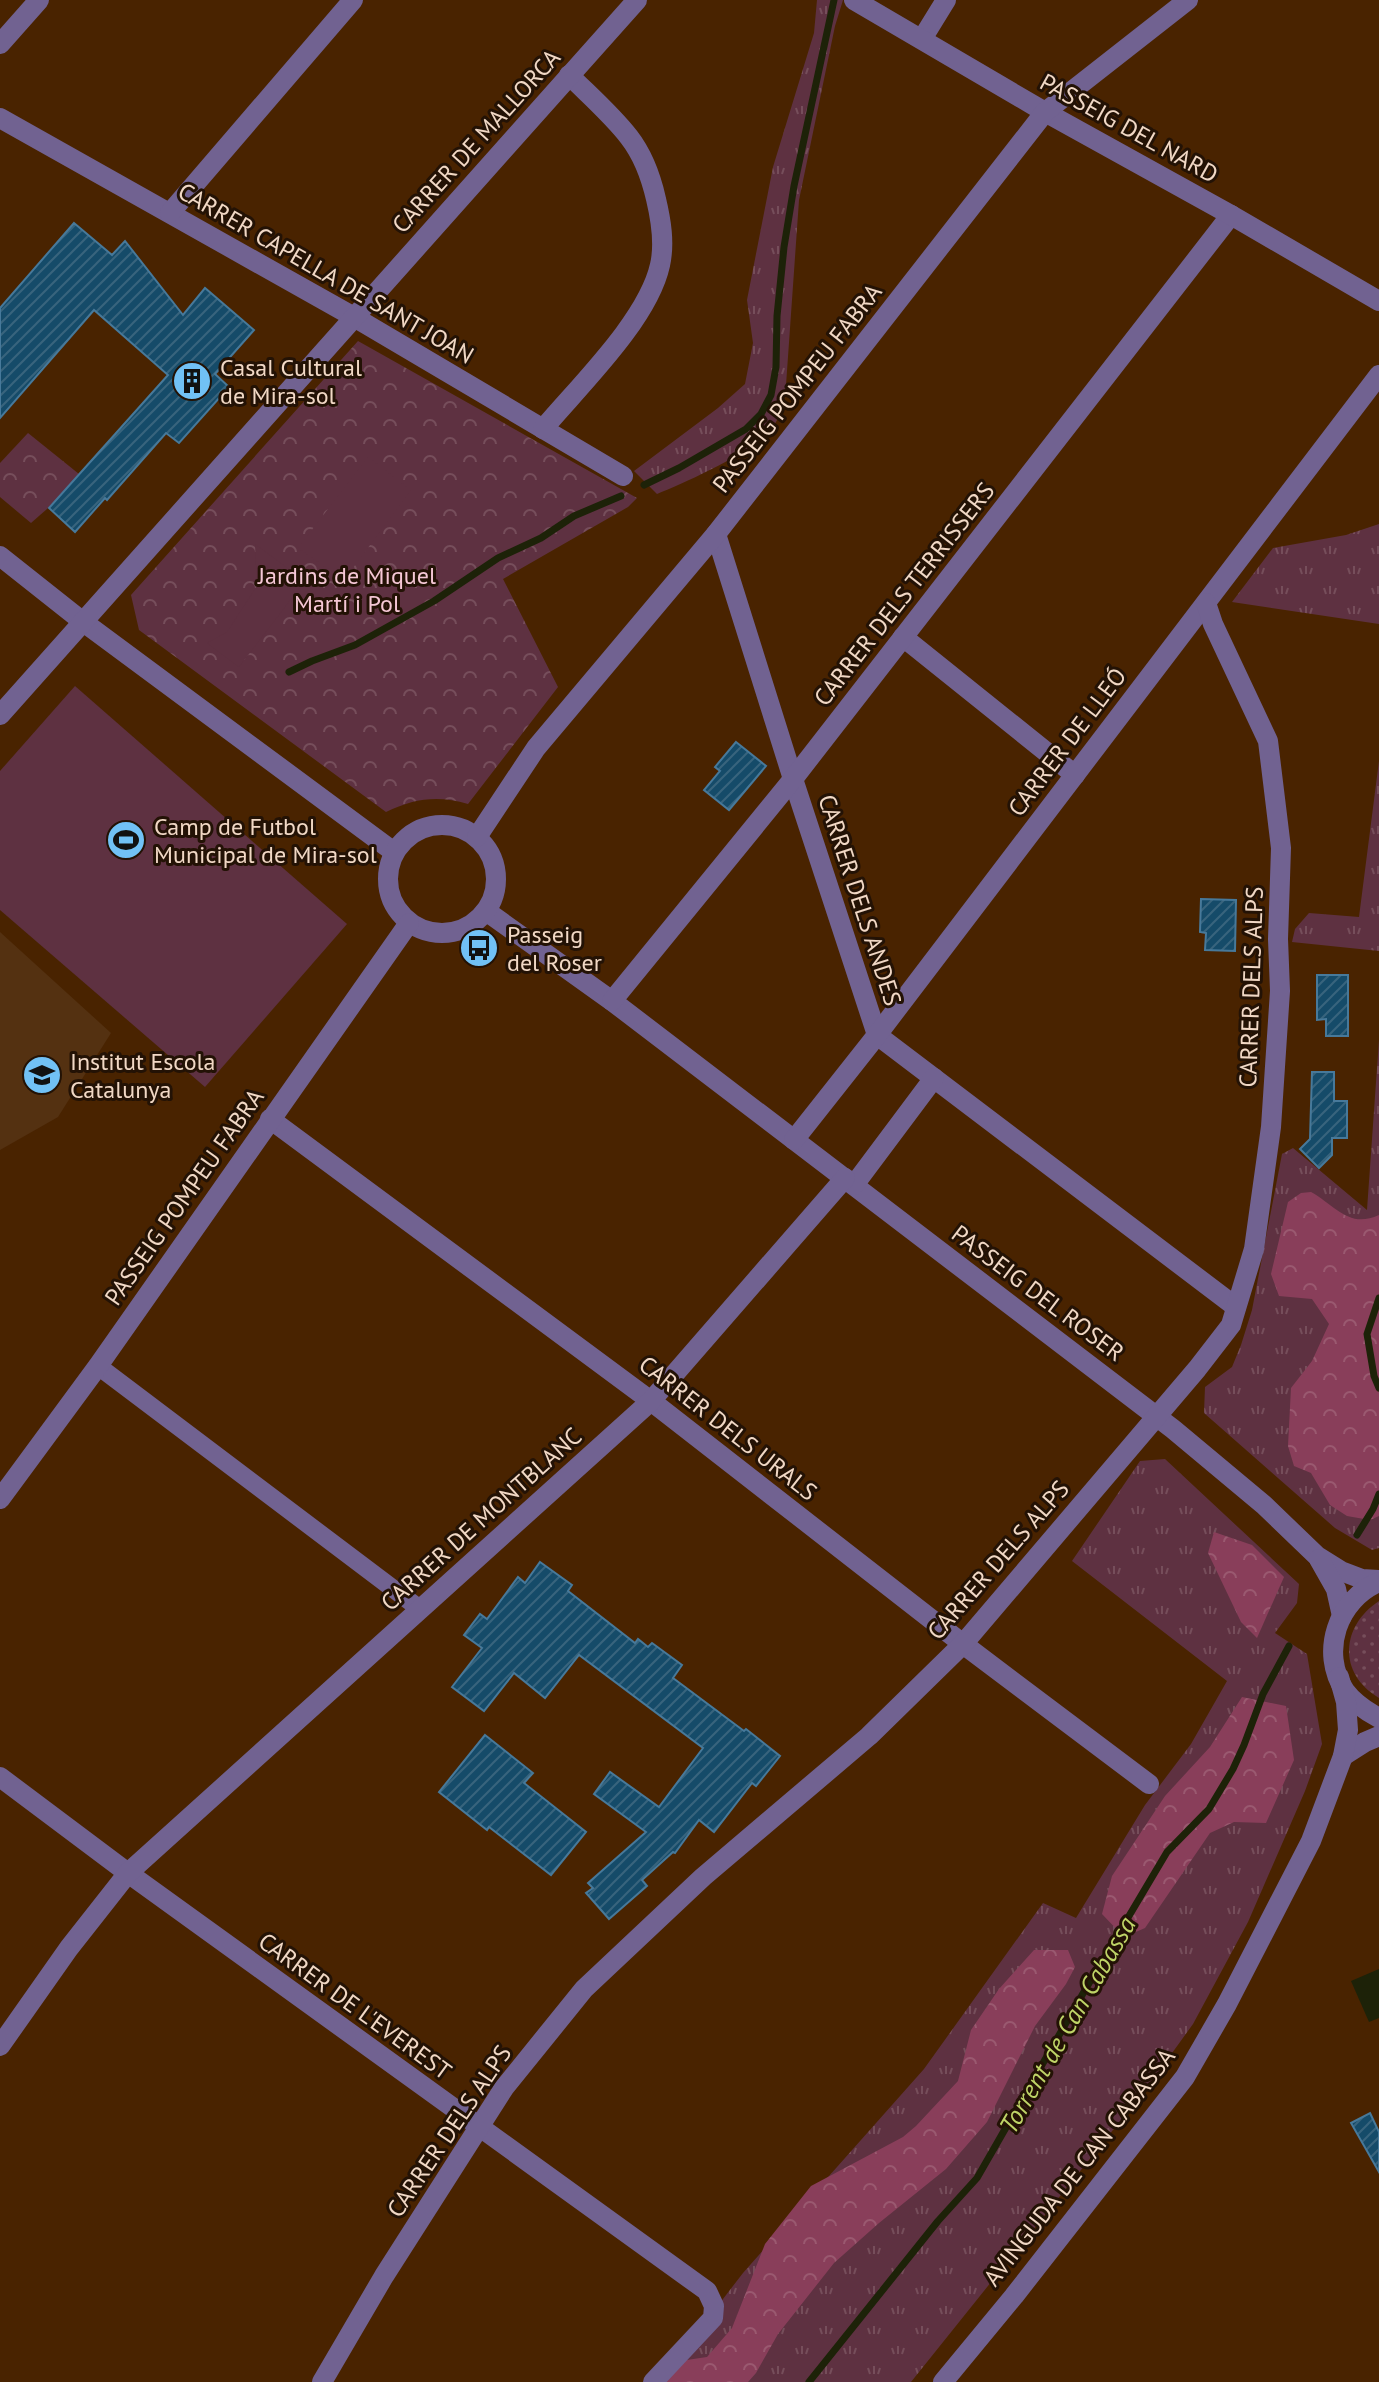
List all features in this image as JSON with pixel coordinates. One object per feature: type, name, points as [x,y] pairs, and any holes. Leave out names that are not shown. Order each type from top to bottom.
[{"type":"street","points":[[0,44],[39,0]]},
{"type":"street","points":[[170,213],[353,0]]},
{"type":"street","name":"CARRER DE MALLORCA","points":[[0,715],[637,0]]},
{"type":"street","name":"PASSEIG DEL NARD","points":[[855,0],[1045,112],[1379,301]]},
{"type":"street","points":[[922,39],[946,0]]},
{"type":"street","name":"PASSEIG POMPEU FABRA","points":[[477,837],[536,748],[716,534],[1045,112],[1188,0]]},
{"type":"street","points":[[543,429],[627,330],[650,295],[660,265],[663,226],[653,184],[630,137],[569,75]]},
{"type":"street","name":"CARRER CAPELLA DE SANT JOAN","points":[[0,118],[354,317],[623,476]]},
{"type":"street","name":"CARRER DELS TERRISSERS","points":[[612,1001],[793,779],[1231,215]]},
{"type":"street","name":"CARRER DE LLEÓ","points":[[794,1140],[1379,375]]},
{"type":"street","name":"CARRER DELS ANDES","points":[[716,534],[877,1035],[1236,1307]]},
{"type":"street","points":[[0,556],[82,621],[394,852]]},
{"type":"street","name":"CARRER DELS ALPS","points":[[322,2382],[384,2276],[504,2088],[584,1989],[703,1877],[869,1736],[963,1644],[1231,1325],[1254,1249],[1271,1127],[1280,991],[1281,848],[1268,741],[1206,603]]},
{"type":"street","points":[[903,637],[1075,775]]},
{"type":"street","points":[[432,825],[463,829],[477,837],[488,849],[497,880],[494,896],[486,911],[477,922],[450,933],[436,934],[409,923],[390,899],[387,883],[394,852],[404,840],[432,825]]},
{"type":"street","name":"PASSEIG DEL ROSER","points":[[486,911],[612,1001],[1155,1416],[1264,1505],[1317,1556],[1341,1571],[1379,1581]]},
{"type":"street","name":"PASSEIG POMPEU FABRA","points":[[0,1499],[98,1366],[409,923]]},
{"type":"street","name":"CARRER DE MONTBLANC","points":[[0,2046],[69,1948],[128,1873],[651,1401],[849,1182],[934,1078]]},
{"type":"street","name":"CARRER DELS URALS","points":[[270,1119],[651,1401],[963,1644],[1149,1784]]},
{"type":"street","points":[[98,1366],[420,1609]]},
{"type":"street","name":"PASSEIG DEL ROSER","points":[[1317,1556],[1336,1589],[1342,1616]]},
{"type":"street","points":[[1342,1616],[1357,1595],[1379,1581]]},
{"type":"street","name":"AVINGUDA DE CAN CABASSA","points":[[943,2382],[1024,2284],[1185,2077],[1227,2004],[1311,1841],[1343,1756],[1348,1730],[1346,1702],[1333,1651],[1336,1629],[1342,1616]]},
{"type":"street","points":[[1339,1677],[1345,1690],[1362,1708],[1379,1718]]},
{"type":"street","points":[[1343,1756],[1379,1736]]},
{"type":"street","name":"CARRER DE L'EVEREST","points":[[0,1777],[478,2128],[707,2291],[714,2306],[713,2318],[653,2382]]},
{"type":"shaded area","name":"Institut Escola Catalunya","points":[[0,932],[111,1033],[58,1117],[0,1150]]},
{"type":"shaded area","points":[[1379,1969],[1379,2018],[1369,2022],[1351,1981]]},
{"type":"green space","points":[[817,0],[843,0],[799,200],[783,404],[776,422],[755,443],[704,473],[657,494],[634,471],[745,384],[753,343],[747,300],[773,167],[814,33]]},
{"type":"green space","name":"Jardins de Miquel Martí i Pol","points":[[358,341],[637,498],[628,507],[503,579],[558,687],[468,804],[447,799],[427,799],[386,812],[139,630],[131,595]]},
{"type":"green space","points":[[28,433],[79,474],[56,501],[31,523],[0,497],[0,463]]},
{"type":"green space","points":[[368,457],[411,490],[344,580],[298,548]]},
{"type":"green space","points":[[1379,524],[1379,624],[1232,602],[1273,548],[1346,535]]},
{"type":"green space","points":[[255,544],[305,581],[239,667],[207,643],[227,632],[257,586]]},
{"type":"green space","name":"Camp de Futbol Municipal de Mira-sol","points":[[75,686],[347,924],[205,1087],[0,910],[0,771]]},
{"type":"green space","points":[[1379,761],[1379,951],[1292,942],[1295,929],[1309,913],[1359,917]]},
{"type":"green space","points":[[1379,1040],[1379,1548],[1372,1550],[1335,1528],[1204,1413],[1205,1387],[1232,1367],[1252,1310],[1282,1154],[1293,1148],[1367,1210]]},
{"type":"green space","points":[[1311,1192],[1351,1218],[1368,1219],[1379,1215],[1379,1516],[1370,1520],[1347,1516],[1330,1505],[1311,1473],[1294,1466],[1288,1446],[1291,1388],[1312,1361],[1329,1324],[1312,1299],[1279,1296],[1271,1274],[1288,1202],[1301,1193]]},
{"type":"green space","points":[[1165,1459],[1299,1584],[1297,1603],[1275,1633],[1307,1654],[1322,1744],[1248,1922],[1193,2024],[1149,2085],[911,2382],[659,2382],[743,2273],[924,2069],[1043,1903],[1076,1918],[1145,1805],[1191,1744],[1227,1681],[1072,1561],[1140,1461]]},
{"type":"green space","points":[[1214,1532],[1252,1545],[1284,1577],[1257,1638],[1241,1622],[1208,1553]]},
{"type":"green space","points":[[1379,1601],[1379,1698],[1365,1688],[1356,1676],[1349,1650],[1357,1623]]},
{"type":"green space","points":[[1242,1697],[1286,1706],[1294,1760],[1266,1823],[1234,1822],[1210,1833],[1145,1928],[1124,1937],[1102,1914],[1112,1876],[1165,1796],[1210,1747]]},
{"type":"green space","points":[[1034,1950],[1068,1950],[1075,1967],[1035,2026],[987,2122],[946,2169],[834,2263],[778,2334],[748,2382],[665,2382],[680,2361],[707,2357],[732,2328],[765,2244],[811,2186],[903,2137],[958,2081],[971,2030],[999,1989]]},
{"type":"building","name":"Casal Cultural de Mira-sol","points":[[74,223],[112,255],[125,241],[183,315],[205,288],[254,330],[215,374],[229,387],[179,443],[166,433],[75,532],[49,508],[168,375],[94,310],[0,418],[0,308]]},
{"type":"building","points":[[736,742],[766,766],[729,810],[704,790],[720,771],[715,767]]},
{"type":"building","points":[[1201,899],[1236,900],[1235,951],[1205,950],[1206,933],[1200,932]]},
{"type":"building","points":[[1317,975],[1348,975],[1348,1036],[1326,1036],[1326,1019],[1317,1020]]},
{"type":"building","points":[[1312,1072],[1334,1072],[1334,1101],[1347,1101],[1347,1138],[1332,1138],[1332,1155],[1319,1168],[1300,1149],[1310,1139]]},
{"type":"building","points":[[540,1562],[572,1585],[568,1591],[635,1643],[638,1639],[648,1647],[652,1643],[682,1665],[673,1678],[780,1756],[756,1786],[752,1783],[714,1832],[699,1820],[675,1853],[642,1880],[647,1886],[609,1919],[586,1893],[593,1888],[588,1883],[646,1832],[594,1794],[610,1772],[659,1807],[703,1748],[579,1655],[545,1698],[514,1673],[484,1711],[452,1687],[482,1648],[464,1635],[480,1614],[487,1619],[518,1577],[525,1583]]},
{"type":"building","points":[[485,1735],[533,1773],[524,1783],[586,1832],[551,1875],[439,1792]]},
{"type":"building","points":[[1370,2113],[1379,2132],[1379,2172],[1351,2123]]},
{"type":"waterway","points":[[644,485],[746,429],[761,414],[771,395],[776,367],[784,247],[834,0]]},
{"type":"waterway","points":[[289,672],[355,645],[434,601],[498,558],[541,538],[574,516],[621,496]]},
{"type":"waterway","name":"Torrent de Can Cabassa","points":[[1379,1298],[1367,1334],[1379,1388]]},
{"type":"waterway","name":"Torrent de Can Cabassa","points":[[1357,1535],[1379,1494]]},
{"type":"waterway","name":"Torrent de Can Cabassa","points":[[809,2382],[938,2221],[977,2178],[1167,1852],[1209,1809],[1233,1769],[1263,1694],[1289,1646]]},
{"type":"place","name":"Casal Cultural de Mira-sol","points":[[192,381]]},
{"type":"place","name":"Camp de Futbol Municipal de Mira-sol","points":[[126,840]]},
{"type":"place","name":"Passeig del Roser","points":[[479,948]]},
{"type":"place","name":"Institut Escola Catalunya","points":[[42,1075]]}]
